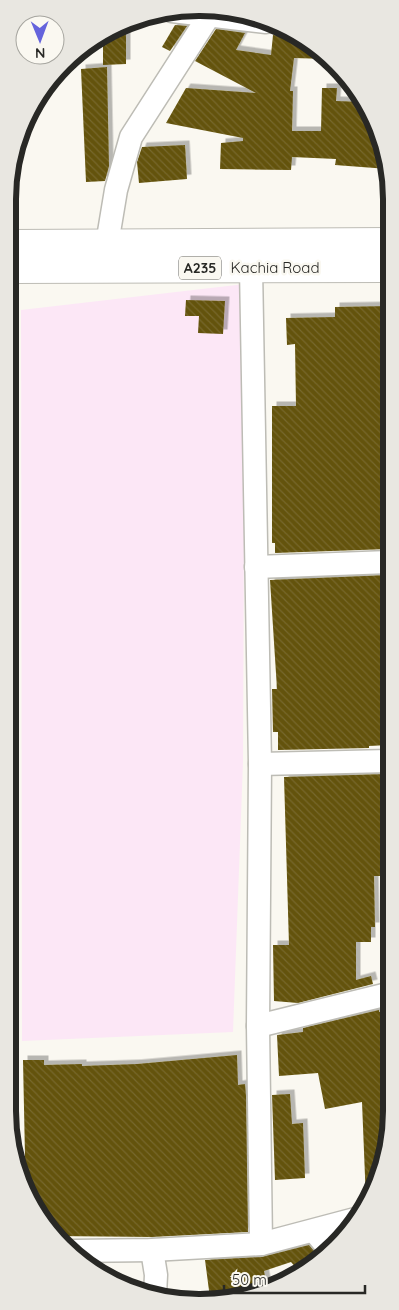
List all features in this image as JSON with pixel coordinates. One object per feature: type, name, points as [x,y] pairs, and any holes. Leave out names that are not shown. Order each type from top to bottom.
[{"type":"highway","name":"Kachia Road","points":[[16,244],[383,242]]},
{"type":"highway","name":"Kachia Road","points":[[16,269],[383,268]]},
{"type":"street","points":[[107,244],[116,190],[131,137],[208,17]]},
{"type":"street","points":[[251,268],[260,764],[258,1026],[261,1244]]},
{"type":"street","points":[[256,568],[383,562]]},
{"type":"street","points":[[260,764],[383,761]]},
{"type":"street","points":[[258,1026],[383,995]]},
{"type":"street","points":[[81,1250],[152,1250],[261,1244],[345,1222]]},
{"type":"street","points":[[314,1231],[325,1244]]},
{"type":"street","points":[[152,1250],[156,1275],[155,1289]]},
{"type":"shaded area","points":[[245,284],[243,762],[233,1032],[22,1041],[21,310]]},
{"type":"building","points":[[175,25],[187,26],[170,51],[162,47]]},
{"type":"building","points":[[216,29],[245,33],[236,50],[271,55],[273,35],[283,36],[316,59],[294,58],[290,91],[293,91],[292,131],[321,131],[322,88],[337,88],[336,101],[354,102],[364,118],[377,152],[380,168],[335,165],[336,159],[292,157],[291,170],[220,169],[221,143],[243,141],[243,138],[166,123],[186,88],[256,93],[195,61]]},
{"type":"building","points":[[126,31],[126,64],[103,65],[103,44]]},
{"type":"building","points":[[107,67],[109,166],[105,181],[86,182],[81,69]]},
{"type":"building","points":[[185,145],[187,179],[139,183],[137,162],[142,147]]},
{"type":"building","points":[[186,300],[225,301],[223,334],[198,333],[199,316],[185,316]]},
{"type":"building","points":[[383,306],[383,332],[381,332],[383,549],[275,553],[275,543],[272,543],[272,406],[296,406],[295,344],[287,345],[286,318],[335,317],[335,307]]},
{"type":"building","points":[[383,575],[383,745],[369,746],[369,748],[278,750],[278,732],[273,732],[272,689],[277,689],[270,580]]},
{"type":"building","points":[[383,774],[383,876],[374,876],[375,927],[371,927],[371,942],[356,942],[356,980],[371,976],[373,984],[298,1003],[274,1001],[273,945],[289,945],[284,777]]},
{"type":"building","points":[[379,1010],[379,1012],[383,1011],[383,1110],[381,1134],[377,1158],[366,1189],[362,1102],[325,1109],[318,1073],[279,1076],[277,1035],[303,1032],[303,1028]]},
{"type":"building","points":[[237,1055],[238,1085],[245,1084],[246,1096],[248,1232],[152,1237],[67,1236],[47,1212],[35,1192],[22,1158],[22,1156],[25,1156],[23,1060],[44,1060],[44,1065],[137,1064]]},
{"type":"building","points":[[290,1094],[292,1124],[303,1123],[305,1178],[275,1180],[272,1095]]},
{"type":"building","points":[[309,1245],[315,1252],[295,1267],[291,1262],[264,1271],[266,1281],[247,1288],[209,1293],[205,1260],[262,1257]]}]
